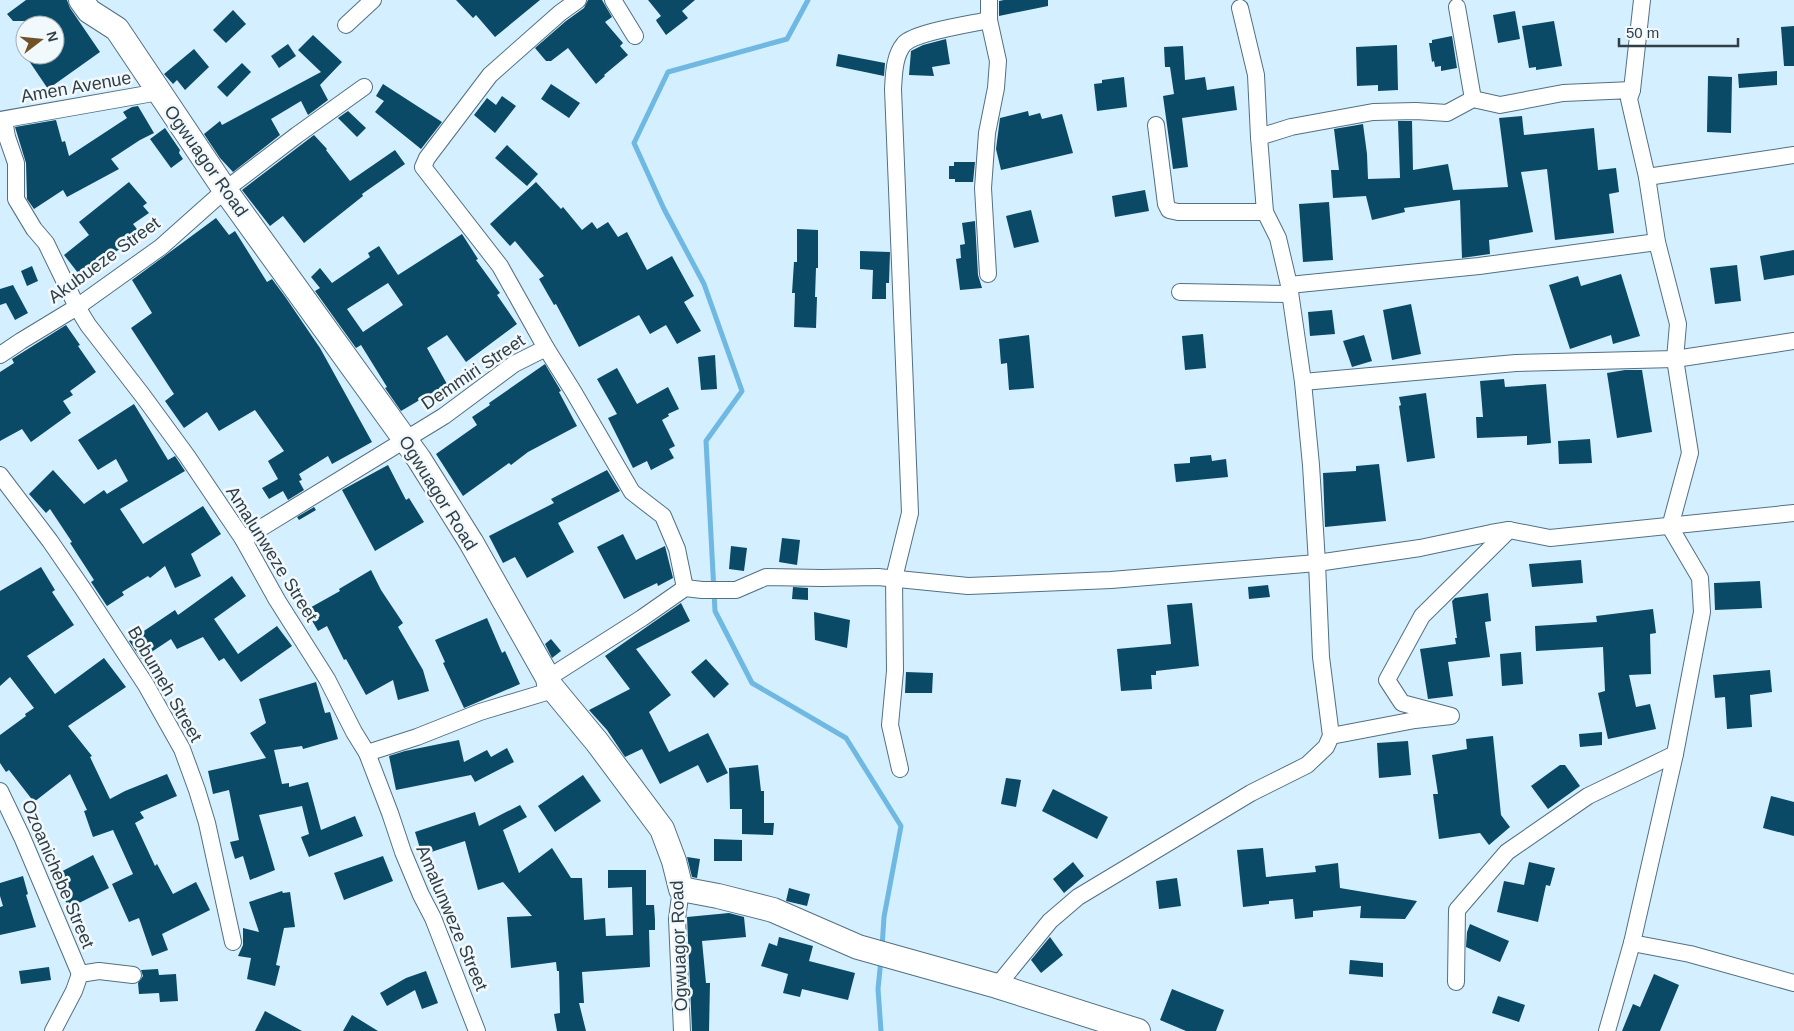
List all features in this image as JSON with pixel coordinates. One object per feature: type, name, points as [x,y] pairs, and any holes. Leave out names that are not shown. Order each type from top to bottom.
[{"type":"street","name":"Ogwuagor Road","points":[[81,0],[90,10],[117,29],[225,190],[406,439],[463,528],[550,684],[662,828],[674,861],[681,889],[678,918],[682,1031]]},
{"type":"street","points":[[346,24],[373,0]]},
{"type":"street","name":"Demmiri Street","points":[[243,539],[444,416],[514,364],[546,348],[500,266],[423,168],[426,158],[490,75],[560,13],[578,0]]},
{"type":"street","points":[[613,0],[635,36]]},
{"type":"street","points":[[988,274],[983,188],[987,133],[996,88],[998,61],[989,20],[989,0]]},
{"type":"street","points":[[1607,1031],[1632,943],[1675,754],[1702,612],[1700,578],[1670,527],[1690,453],[1675,359],[1678,324],[1657,242],[1647,177],[1630,99],[1642,0]]},
{"type":"street","points":[[1457,7],[1473,99]]},
{"type":"street","points":[[996,986],[1050,921],[1078,897],[1251,793],[1307,765],[1326,747],[1331,736],[1321,658],[1311,464],[1302,382],[1290,289],[1278,238],[1265,212],[1256,75],[1240,8]]},
{"type":"street","points":[[900,769],[890,725],[895,671],[894,578],[910,513],[893,89],[894,71],[897,56],[903,45],[909,40],[921,35],[989,20]]},
{"type":"street","name":"Akubueze Street","points":[[0,355],[77,307],[161,247],[225,190],[297,134],[364,87]]},
{"type":"street","points":[[1259,137],[1291,127],[1373,112],[1416,110],[1447,113],[1473,99],[1500,105],[1563,93],[1632,90]]},
{"type":"street","name":"Amen Avenue","points":[[2,120],[159,92]]},
{"type":"street","name":"Amalunweze Street","points":[[2,120],[16,163],[16,199],[34,229],[46,243],[77,307],[88,325],[187,456],[243,539],[277,600],[327,679],[367,753],[403,852],[443,942],[477,1031]]},
{"type":"street","points":[[1156,125],[1166,204],[1169,210],[1178,212],[1265,212]]},
{"type":"street","points":[[1647,177],[1794,155]]},
{"type":"street","points":[[1180,292],[1290,289],[1657,242]]},
{"type":"street","points":[[1302,382],[1516,363],[1675,359],[1794,341]]},
{"type":"street","points":[[546,348],[632,492],[663,516],[677,549],[685,588]]},
{"type":"street","name":"Bobumeh Street","points":[[0,475],[50,541],[83,589],[146,685],[182,749],[198,790],[207,823],[232,942]]},
{"type":"street","points":[[367,753],[417,737],[550,684],[685,588],[736,590],[766,576],[878,577],[968,586],[1111,580],[1317,563],[1420,548],[1491,532],[1509,530],[1550,538],[1794,513]]},
{"type":"street","points":[[1331,736],[1415,720],[1452,716],[1402,704],[1387,680],[1422,616],[1509,530]]},
{"type":"street","points":[[1456,982],[1457,910],[1507,852],[1588,796],[1675,754]]},
{"type":"street","name":"Ozoanichebe Street","points":[[0,791],[22,837],[80,974]]},
{"type":"street","points":[[681,889],[773,910],[858,947],[996,986],[1138,1031]]},
{"type":"street","points":[[1632,943],[1690,954],[1794,983]]},
{"type":"street","points":[[53,1031],[74,992],[80,974],[99,971],[133,976]]},
{"type":"building","points":[[26,0],[67,0],[70,8],[100,52],[48,89],[32,65],[65,65],[65,15],[15,15],[15,21],[13,21],[7,14]]},
{"type":"building","points":[[456,0],[540,0],[495,37],[476,15],[473,18]]},
{"type":"building","points":[[588,0],[602,0],[612,17],[605,22],[623,43],[620,46],[628,55],[596,84],[568,48],[551,61],[546,61],[535,48],[584,8]]},
{"type":"building","points":[[648,0],[695,0],[682,11],[688,18],[666,35],[656,20],[661,16]]},
{"type":"building","points":[[1048,0],[1048,6],[999,16],[999,1]]},
{"type":"building","points":[[233,10],[246,24],[226,43],[213,30]]},
{"type":"building","points":[[1515,11],[1520,39],[1498,43],[1493,15]]},
{"type":"building","points":[[1554,21],[1562,66],[1536,70],[1536,67],[1529,68],[1522,26]]},
{"type":"building","points":[[1794,26],[1794,66],[1784,66],[1781,27]]},
{"type":"building","points":[[313,35],[342,62],[320,85],[328,100],[308,115],[301,101],[271,119],[280,135],[233,172],[220,158],[204,134],[220,121],[222,125],[321,72],[298,50]]},
{"type":"building","points":[[1452,36],[1457,68],[1441,71],[1441,66],[1435,67],[1434,61],[1432,62],[1429,43],[1432,43],[1432,40]]},
{"type":"building","points":[[946,39],[950,64],[932,67],[934,76],[909,75],[911,51],[923,45]]},
{"type":"building","points":[[288,44],[296,56],[279,68],[271,56]]},
{"type":"building","points":[[1397,45],[1398,90],[1378,91],[1378,85],[1357,86],[1356,47]]},
{"type":"building","points":[[1183,46],[1185,80],[1205,77],[1207,90],[1234,86],[1237,110],[1182,118],[1188,167],[1173,169],[1163,96],[1174,94],[1170,67],[1165,67],[1164,47]]},
{"type":"building","points":[[194,49],[209,67],[185,90],[177,80],[173,84],[164,74]]},
{"type":"building","points":[[838,54],[885,63],[884,76],[836,66]]},
{"type":"building","points":[[242,63],[251,72],[227,97],[217,87]]},
{"type":"building","points":[[1777,71],[1777,85],[1739,88],[1738,74]]},
{"type":"building","points":[[1708,76],[1732,77],[1731,133],[1707,132]]},
{"type":"building","points":[[1124,77],[1127,107],[1097,111],[1094,84],[1102,83],[1102,80]]},
{"type":"building","points":[[383,84],[442,122],[421,149],[375,112],[384,101],[376,96]]},
{"type":"building","points":[[551,84],[580,103],[569,118],[541,99]]},
{"type":"building","points":[[502,96],[516,106],[495,133],[474,115],[487,98],[496,105]]},
{"type":"building","points":[[138,106],[154,133],[111,159],[119,169],[67,197],[63,190],[34,209],[27,199],[26,163],[15,127],[56,120],[62,142],[65,141],[69,156],[127,118],[123,112]]},
{"type":"building","points":[[348,111],[366,128],[357,137],[338,118]]},
{"type":"building","points":[[1028,111],[1029,116],[1040,113],[1042,119],[1062,114],[1073,153],[1001,170],[996,149],[1000,118]]},
{"type":"building","points":[[1522,116],[1524,135],[1594,128],[1598,170],[1616,168],[1619,192],[1609,194],[1614,233],[1555,240],[1547,169],[1521,172],[1533,232],[1489,240],[1490,254],[1462,258],[1460,200],[1404,208],[1405,212],[1372,220],[1366,196],[1333,198],[1331,170],[1339,170],[1334,129],[1363,124],[1368,179],[1400,178],[1398,121],[1412,121],[1413,170],[1448,164],[1453,190],[1508,187],[1499,118]]},
{"type":"building","points":[[165,128],[180,150],[179,153],[183,159],[171,168],[150,139]]},
{"type":"building","points":[[314,135],[327,149],[350,181],[395,150],[405,164],[362,194],[363,196],[304,243],[283,216],[270,226],[242,190]]},
{"type":"building","points":[[507,145],[538,174],[527,186],[495,158]]},
{"type":"building","points":[[954,162],[975,162],[973,182],[955,182],[955,179],[949,179],[949,166],[954,166]]},
{"type":"building","points":[[129,182],[147,203],[143,206],[149,213],[133,224],[140,233],[82,278],[64,255],[89,235],[79,222]]},
{"type":"building","points":[[536,182],[561,209],[563,207],[582,230],[592,222],[597,229],[608,222],[618,237],[627,232],[647,270],[672,256],[694,296],[684,302],[701,331],[677,344],[666,325],[650,334],[639,315],[579,347],[556,304],[554,305],[539,279],[544,276],[515,241],[510,246],[490,224]]},
{"type":"building","points":[[1145,190],[1149,211],[1115,217],[1112,196]]},
{"type":"building","points":[[1329,202],[1333,260],[1303,262],[1299,204]]},
{"type":"building","points":[[1031,210],[1039,242],[1014,248],[1006,216]]},
{"type":"building","points":[[216,218],[229,235],[235,231],[267,282],[272,279],[286,298],[320,348],[372,442],[332,464],[328,456],[299,474],[302,480],[299,481],[304,490],[288,500],[283,491],[269,499],[262,488],[278,479],[268,461],[284,451],[255,410],[219,431],[207,412],[184,428],[165,401],[174,394],[131,328],[152,313],[132,280]]},
{"type":"building","points":[[975,221],[978,275],[982,288],[960,290],[956,259],[961,258],[960,245],[965,244],[962,223]]},
{"type":"building","points":[[797,229],[818,230],[818,268],[816,268],[815,297],[817,297],[816,328],[794,327],[795,293],[792,293],[794,262],[797,262]]},
{"type":"building","points":[[462,234],[478,259],[476,260],[500,293],[497,295],[517,324],[466,362],[447,335],[427,348],[447,384],[401,411],[385,388],[387,387],[361,345],[356,348],[315,291],[320,288],[311,277],[320,268],[332,283],[370,257],[368,253],[379,246],[398,275]],"holes":[[[388,283],[403,305],[363,332],[347,309]]]},
{"type":"building","points":[[1794,250],[1794,275],[1764,280],[1760,256]]},
{"type":"building","points":[[860,251],[890,252],[889,283],[886,283],[886,299],[872,299],[873,270],[860,269]]},
{"type":"building","points":[[1737,265],[1741,301],[1715,304],[1710,268]]},
{"type":"building","points":[[32,266],[38,281],[27,286],[21,271]]},
{"type":"building","points":[[1621,274],[1640,336],[1613,344],[1611,335],[1570,349],[1549,285],[1578,276],[1581,286]]},
{"type":"building","points":[[13,285],[28,313],[15,320],[6,303],[0,305],[0,289]]},
{"type":"building","points":[[1411,304],[1421,354],[1392,360],[1383,310]]},
{"type":"building","points":[[1332,310],[1335,334],[1310,336],[1308,312]]},
{"type":"building","points":[[66,325],[96,372],[70,391],[73,395],[63,401],[71,413],[31,442],[22,429],[0,441],[0,372],[14,363],[12,359]]},
{"type":"building","points":[[1203,334],[1206,368],[1185,370],[1182,336]]},
{"type":"building","points":[[1029,335],[1034,388],[1009,390],[1007,363],[1001,364],[999,339]]},
{"type":"building","points":[[1364,335],[1372,361],[1352,367],[1343,341]]},
{"type":"building","points":[[715,355],[717,389],[701,390],[698,357]]},
{"type":"building","points":[[545,364],[561,391],[559,392],[577,426],[528,452],[511,465],[509,463],[463,496],[436,454],[477,425],[472,417]]},
{"type":"building","points":[[617,368],[637,404],[668,387],[679,409],[668,414],[669,416],[662,420],[675,446],[669,449],[674,458],[651,470],[647,461],[633,468],[608,418],[617,414],[597,379]]},
{"type":"building","points":[[1642,370],[1652,432],[1617,438],[1607,373]]},
{"type":"building","points":[[1504,379],[1505,387],[1546,384],[1551,443],[1527,445],[1527,436],[1477,438],[1476,417],[1483,417],[1480,381]]},
{"type":"building","points":[[1426,393],[1435,458],[1407,462],[1399,397]]},
{"type":"building","points":[[134,404],[168,460],[175,456],[185,471],[120,509],[143,544],[203,506],[221,534],[191,554],[201,576],[175,588],[165,566],[150,578],[148,576],[122,592],[124,595],[107,606],[91,582],[94,580],[70,543],[72,542],[50,509],[46,513],[29,494],[53,470],[84,504],[104,490],[107,494],[128,481],[116,459],[98,470],[78,440]]},
{"type":"building","points":[[1590,439],[1592,463],[1559,464],[1558,441]]},
{"type":"building","points":[[1211,455],[1212,461],[1226,459],[1228,477],[1176,482],[1174,464],[1190,463],[1190,457]]},
{"type":"building","points":[[1379,464],[1386,521],[1325,527],[1323,473],[1356,471],[1356,466]]},
{"type":"building","points":[[388,465],[406,500],[409,498],[424,522],[375,551],[342,490]]},
{"type":"building","points":[[607,470],[620,491],[558,523],[574,552],[527,578],[515,557],[503,563],[489,536],[554,503],[551,499]]},
{"type":"building","points":[[314,507],[316,510],[299,520],[297,517]]},
{"type":"building","points":[[623,534],[636,560],[665,546],[673,578],[658,586],[657,583],[624,599],[597,547]]},
{"type":"building","points":[[782,538],[800,540],[797,565],[779,562]]},
{"type":"building","points":[[731,546],[747,548],[744,571],[729,569]]},
{"type":"building","points":[[1581,560],[1583,583],[1532,587],[1529,564]]},
{"type":"building","points":[[41,567],[55,590],[52,592],[74,625],[27,656],[55,694],[104,658],[126,687],[68,726],[92,756],[90,757],[110,799],[167,774],[177,796],[140,812],[144,818],[135,823],[155,866],[157,864],[173,894],[196,882],[210,910],[162,934],[168,950],[152,956],[139,918],[129,922],[112,884],[133,874],[113,830],[93,837],[84,811],[87,810],[70,774],[34,802],[9,770],[6,772],[0,763],[0,735],[34,708],[10,677],[0,686],[0,591]]},
{"type":"building","points":[[371,570],[381,590],[403,623],[398,627],[423,670],[429,691],[398,700],[393,680],[366,695],[346,659],[344,660],[327,626],[318,631],[306,610],[340,591],[339,589]]},
{"type":"building","points":[[232,576],[246,596],[214,619],[238,654],[277,626],[292,646],[241,682],[224,658],[219,661],[203,637],[177,649],[171,639],[141,659],[129,641],[175,610],[178,615]]},
{"type":"building","points":[[1760,581],[1762,608],[1715,610],[1714,583]]},
{"type":"building","points":[[1268,585],[1270,597],[1249,599],[1248,587]]},
{"type":"building","points":[[793,587],[808,588],[808,600],[792,599]]},
{"type":"building","points":[[1488,593],[1491,621],[1485,622],[1490,657],[1448,662],[1453,696],[1428,699],[1420,649],[1456,644],[1455,638],[1457,638],[1452,601],[1455,598]]},
{"type":"building","points":[[681,603],[690,621],[636,649],[671,695],[649,712],[669,752],[708,733],[728,773],[707,783],[698,765],[660,784],[642,749],[625,757],[607,730],[589,710],[630,689],[605,656]]},
{"type":"building","points":[[1192,603],[1199,666],[1156,671],[1156,675],[1151,675],[1152,689],[1121,691],[1117,649],[1171,644],[1167,605]]},
{"type":"building","points":[[1653,609],[1656,633],[1650,634],[1651,674],[1629,675],[1636,707],[1650,704],[1656,729],[1608,739],[1598,693],[1605,691],[1603,647],[1536,651],[1535,626],[1597,622],[1596,616]]},
{"type":"building","points":[[814,612],[850,620],[847,648],[815,640]]},
{"type":"building","points":[[487,618],[502,653],[505,651],[520,684],[464,708],[443,663],[445,662],[435,640]]},
{"type":"building","points":[[551,639],[561,651],[552,658],[545,644]]},
{"type":"building","points":[[1521,652],[1523,684],[1502,686],[1500,654]]},
{"type":"building","points":[[706,659],[729,684],[714,698],[691,672]]},
{"type":"building","points":[[1770,670],[1772,692],[1750,695],[1752,727],[1727,729],[1725,697],[1715,698],[1713,675]]},
{"type":"building","points":[[906,672],[933,673],[932,693],[905,693]]},
{"type":"building","points":[[316,682],[325,713],[330,712],[338,739],[303,749],[302,746],[274,750],[282,784],[289,783],[289,787],[308,782],[321,830],[355,816],[363,836],[309,857],[301,837],[309,834],[302,806],[259,815],[275,870],[250,880],[243,856],[235,859],[230,842],[239,840],[229,790],[213,794],[208,771],[266,758],[250,733],[266,723],[259,699]]},
{"type":"building","points":[[1602,732],[1602,745],[1580,747],[1579,734]]},
{"type":"building","points":[[1493,736],[1501,815],[1510,827],[1489,845],[1480,833],[1439,839],[1433,794],[1438,794],[1432,755],[1467,749],[1466,739]]},
{"type":"building","points":[[459,740],[464,762],[487,750],[491,757],[507,748],[514,762],[475,782],[471,775],[396,790],[389,756]]},
{"type":"building","points":[[1408,741],[1411,775],[1379,778],[1377,743]]},
{"type":"building","points":[[758,765],[761,791],[764,791],[764,823],[774,823],[773,835],[742,834],[742,809],[730,809],[729,768]]},
{"type":"building","points":[[1560,765],[1565,765],[1580,786],[1548,809],[1531,786]]},
{"type":"building","points":[[583,775],[601,801],[555,832],[538,806]]},
{"type":"building","points":[[1006,778],[1021,780],[1016,807],[1001,804]]},
{"type":"building","points":[[1053,789],[1108,817],[1097,839],[1042,811]]},
{"type":"building","points":[[1771,796],[1794,802],[1794,836],[1763,828]]},
{"type":"building","points":[[520,805],[527,817],[503,830],[519,873],[552,848],[571,878],[582,878],[584,920],[605,918],[606,936],[633,935],[632,887],[608,888],[608,870],[646,870],[646,905],[654,905],[655,920],[655,930],[649,930],[650,967],[582,972],[584,1003],[579,1003],[586,1031],[557,1031],[554,1014],[560,1013],[559,971],[557,971],[556,962],[511,968],[507,917],[532,916],[503,882],[478,890],[465,841],[422,855],[415,832],[475,812],[479,826]]},
{"type":"building","points":[[714,839],[742,840],[742,861],[714,861]]},
{"type":"building","points":[[1263,848],[1266,877],[1316,872],[1315,866],[1338,863],[1340,888],[1417,901],[1405,919],[1360,918],[1361,906],[1313,911],[1313,917],[1295,919],[1293,899],[1269,901],[1269,904],[1243,907],[1237,850]]},
{"type":"building","points":[[93,855],[109,888],[69,908],[53,876]]},
{"type":"building","points":[[383,856],[393,881],[344,900],[334,873]]},
{"type":"building","points":[[687,857],[700,859],[697,878],[692,877]]},
{"type":"building","points":[[1073,862],[1084,876],[1064,893],[1053,879]]},
{"type":"building","points":[[1529,862],[1555,868],[1550,886],[1546,885],[1538,922],[1497,912],[1504,881],[1524,885]]},
{"type":"building","points":[[23,876],[28,894],[26,895],[36,927],[0,935],[0,907],[3,906],[0,896],[0,883]]},
{"type":"building","points":[[1177,878],[1181,906],[1159,909],[1156,881]]},
{"type":"building","points":[[789,888],[810,894],[807,906],[786,901]]},
{"type":"building","points":[[282,891],[283,893],[290,892],[295,927],[284,928],[276,965],[280,966],[275,986],[247,979],[251,958],[238,956],[243,945],[243,928],[259,932],[249,902]]},
{"type":"building","points":[[729,913],[744,917],[746,937],[702,941],[706,983],[710,983],[709,1031],[692,1031],[687,917]]},
{"type":"building","points":[[1470,924],[1509,941],[1500,962],[1466,947],[1467,932]]},
{"type":"building","points":[[779,937],[813,946],[809,961],[855,973],[848,1000],[802,989],[800,997],[783,993],[788,974],[761,966],[769,943],[777,946]]},
{"type":"building","points":[[1050,937],[1063,955],[1041,973],[1031,960]]},
{"type":"building","points":[[1350,960],[1383,963],[1383,977],[1349,974]]},
{"type":"building","points":[[49,967],[51,980],[21,984],[19,971]]},
{"type":"building","points":[[158,969],[159,975],[176,974],[178,1001],[160,1002],[159,993],[139,994],[138,983],[143,976],[141,970]]},
{"type":"building","points":[[426,971],[438,1003],[422,1009],[415,990],[387,1006],[380,993],[406,978]]},
{"type":"building","points":[[1654,974],[1679,985],[1660,1031],[1622,1031],[1633,1004],[1640,1007]]},
{"type":"building","points":[[1172,989],[1224,1010],[1216,1031],[1186,1031],[1160,1020]]},
{"type":"building","points":[[1498,996],[1525,1005],[1519,1022],[1492,1013]]},
{"type":"building","points":[[265,1011],[302,1031],[255,1031]]},
{"type":"building","points":[[352,1015],[378,1031],[343,1031]]},
{"type":"waterway","points":[[808,0],[787,39],[668,72],[634,143],[664,209],[704,284],[742,391],[706,441],[715,611],[752,683],[846,738],[901,826],[884,917],[882,948]]},
{"type":"waterway","points":[[881,959],[878,989],[881,1031]]}]
